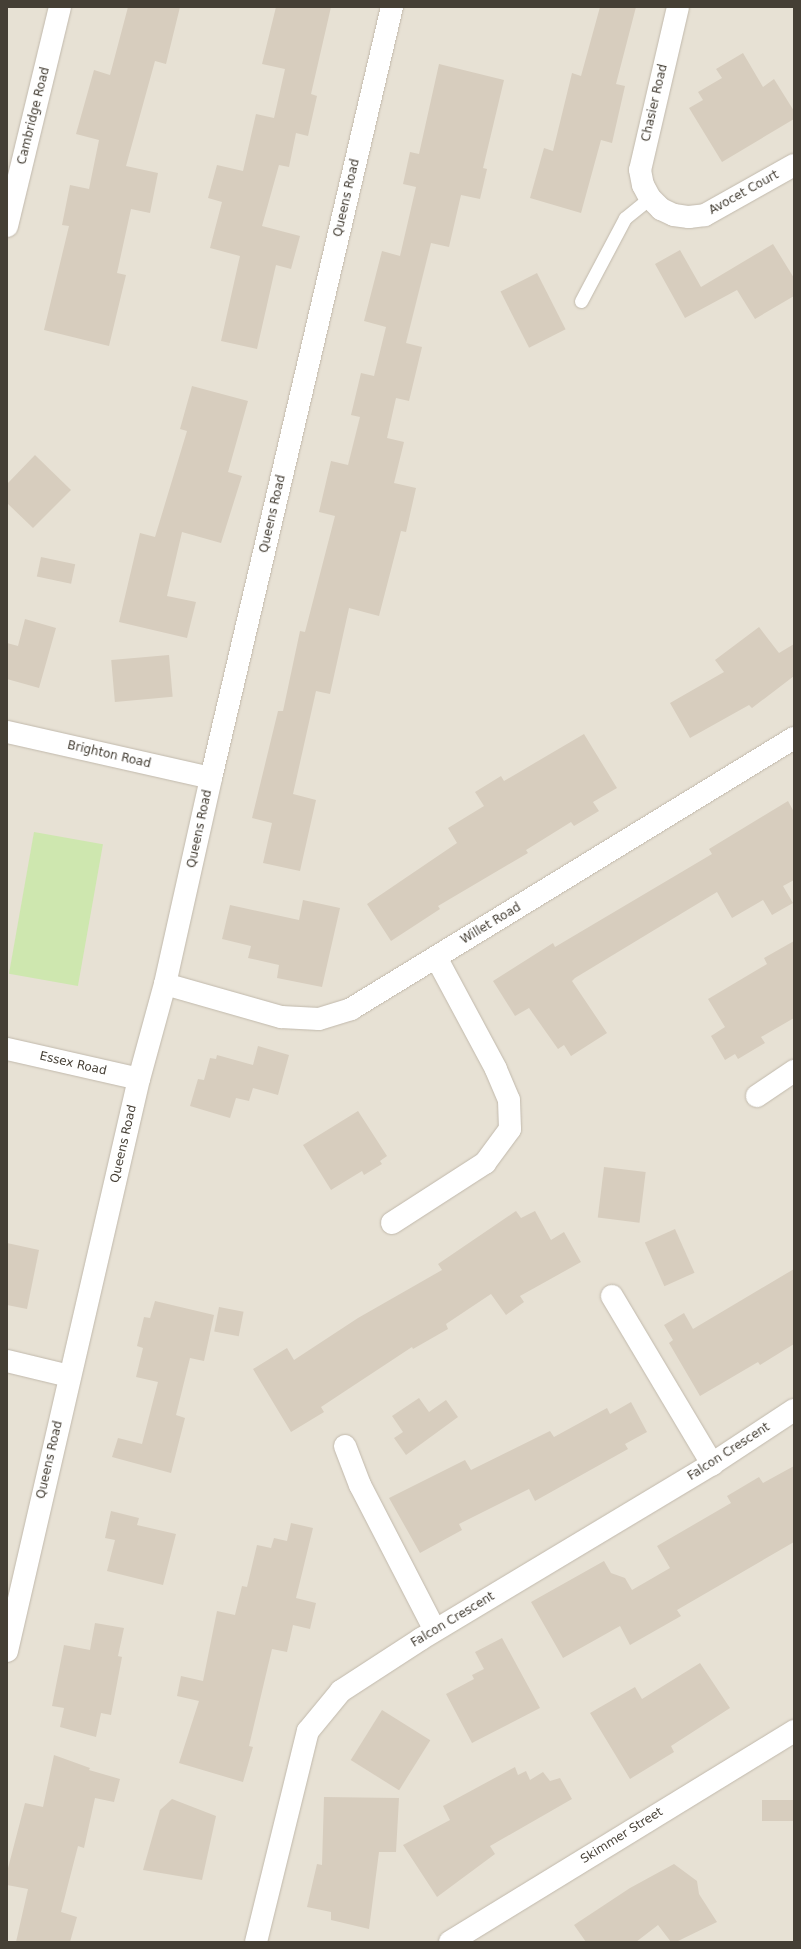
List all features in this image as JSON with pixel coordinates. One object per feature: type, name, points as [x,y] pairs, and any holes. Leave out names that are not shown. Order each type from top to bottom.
[{"type":"street","name":"Cambridge Road","points":[[7,226],[60,7]]},
{"type":"street","name":"Queens Road","points":[[8,1639],[139,1079],[165,984],[211,778],[392,7]]},
{"type":"street","name":"Chasier Road","points":[[650,198],[643,185],[640,170],[678,7]]},
{"type":"street","name":"Avocet Court","points":[[650,198],[661,209],[674,215],[690,217],[704,214],[794,165]]},
{"type":"street","name":"Brighton Road","points":[[7,732],[211,778]]},
{"type":"street","name":"Willet Road","points":[[165,984],[281,1017],[319,1019],[351,1009],[794,738]]},
{"type":"street","points":[[392,1223],[485,1163],[510,1129],[509,1100],[496,1069],[436,957]]},
{"type":"street","name":"Essex Road","points":[[7,1049],[139,1079]]},
{"type":"street","points":[[757,1096],[794,1071]]},
{"type":"street","points":[[612,1296],[712,1464]]},
{"type":"street","points":[[7,1361],[69,1376]]},
{"type":"street","name":"Falcon Crescent","points":[[257,1942],[308,1731],[341,1691],[435,1630],[712,1464],[794,1410]]},
{"type":"street","points":[[345,1446],[360,1485],[435,1630]]},
{"type":"street","name":"Skimmer Street","points":[[450,1942],[794,1731]]},
{"type":"lane","points":[[581,301],[625,218],[650,198]]},
{"type":"shaded area","points":[[7,7],[794,7],[794,1942],[7,1942]]},
{"type":"green space","points":[[34,832],[103,844],[78,986],[9,974]]},
{"type":"building","points":[[128,7],[180,7],[166,64],[155,61],[126,166],[158,173],[150,213],[131,209],[117,273],[126,275],[109,346],[44,330],[69,226],[62,225],[70,185],[89,189],[99,140],[76,134],[94,70],[110,75]]},
{"type":"building","points":[[276,7],[331,7],[311,94],[317,96],[308,136],[296,133],[289,167],[279,165],[262,226],[300,236],[291,269],[276,265],[257,349],[221,341],[240,256],[210,248],[222,202],[208,198],[217,165],[243,171],[256,114],[274,118],[285,69],[262,64]]},
{"type":"building","points":[[600,7],[636,7],[616,84],[625,86],[612,143],[601,140],[581,213],[530,198],[544,148],[553,151],[572,73],[581,76]]},
{"type":"building","points":[[743,53],[763,87],[774,79],[794,111],[794,119],[722,162],[689,108],[703,100],[698,92],[722,78],[716,69]]},
{"type":"building","points":[[439,64],[504,80],[483,168],[487,169],[480,199],[461,195],[449,247],[431,243],[406,343],[422,347],[409,401],[396,398],[387,438],[404,442],[394,483],[416,488],[406,532],[401,531],[379,616],[349,608],[330,694],[316,691],[293,794],[316,800],[300,871],[263,863],[272,823],[252,818],[278,711],[283,711],[300,631],[305,632],[335,516],[319,512],[331,461],[348,465],[360,417],[351,415],[361,373],[374,376],[386,327],[364,321],[382,251],[400,256],[416,187],[403,184],[410,152],[419,154]]},
{"type":"building","points":[[773,244],[794,278],[794,296],[755,319],[737,290],[685,318],[655,264],[680,250],[701,287]]},
{"type":"building","points":[[537,273],[566,329],[529,348],[500,292]]},
{"type":"building","points":[[192,386],[248,401],[228,472],[242,476],[221,543],[182,532],[167,596],[196,602],[187,638],[119,622],[140,533],[155,537],[187,431],[180,429]]},
{"type":"building","points":[[35,455],[71,490],[33,528],[7,503],[7,484]]},
{"type":"building","points":[[41,557],[75,564],[71,584],[37,577]]},
{"type":"building","points":[[25,619],[56,628],[39,688],[7,679],[7,643],[18,646]]},
{"type":"building","points":[[759,627],[779,653],[794,644],[794,676],[752,708],[749,705],[690,738],[670,703],[724,672],[715,660]]},
{"type":"building","points":[[169,655],[173,697],[115,702],[111,660]]},
{"type":"building","points":[[584,734],[617,788],[593,802],[599,811],[574,826],[571,822],[526,850],[528,853],[438,906],[440,909],[391,941],[367,904],[457,843],[448,828],[484,806],[475,792],[501,776],[504,781]]},
{"type":"building","points":[[788,801],[794,812],[794,880],[783,886],[793,903],[772,915],[763,900],[732,918],[717,892],[575,978],[572,981],[607,1033],[571,1056],[564,1045],[558,1049],[529,1008],[515,1016],[493,981],[553,943],[555,947],[712,854],[709,849]]},
{"type":"building","points":[[303,900],[340,908],[322,987],[277,978],[279,965],[248,958],[251,946],[222,939],[230,905],[299,920]]},
{"type":"building","points":[[794,941],[794,1018],[761,1037],[765,1043],[738,1059],[735,1054],[725,1060],[711,1036],[725,1027],[708,999],[767,964],[764,958]]},
{"type":"building","points":[[258,1046],[289,1055],[278,1095],[253,1088],[249,1101],[236,1098],[230,1118],[190,1106],[198,1079],[204,1080],[210,1058],[216,1059],[217,1055],[253,1065]]},
{"type":"building","points":[[358,1111],[387,1156],[380,1161],[382,1164],[364,1175],[362,1171],[331,1190],[303,1145]]},
{"type":"building","points":[[604,1167],[646,1172],[639,1223],[598,1218]]},
{"type":"building","points":[[516,1211],[521,1218],[535,1211],[551,1240],[564,1232],[581,1262],[520,1296],[524,1302],[506,1315],[491,1294],[446,1324],[448,1329],[413,1349],[412,1347],[321,1407],[324,1412],[291,1432],[253,1369],[287,1348],[294,1360],[358,1318],[442,1270],[438,1264]]},
{"type":"building","points":[[675,1229],[695,1273],[664,1286],[645,1242]]},
{"type":"building","points":[[7,1243],[39,1250],[27,1309],[7,1305]]},
{"type":"building","points":[[794,1269],[794,1344],[760,1365],[758,1362],[700,1396],[669,1343],[673,1340],[664,1325],[684,1313],[693,1329]]},
{"type":"building","points":[[155,1301],[214,1315],[204,1361],[190,1358],[176,1415],[185,1418],[171,1473],[112,1457],[118,1438],[142,1444],[158,1382],[136,1377],[143,1348],[137,1346],[144,1317],[150,1318]]},
{"type":"building","points":[[219,1307],[244,1312],[239,1336],[214,1332]]},
{"type":"building","points":[[419,1398],[429,1412],[446,1400],[458,1417],[406,1455],[394,1438],[403,1432],[392,1416]]},
{"type":"building","points":[[631,1402],[647,1432],[625,1444],[628,1449],[535,1501],[529,1489],[459,1524],[462,1530],[420,1553],[389,1498],[465,1460],[471,1470],[550,1431],[554,1437],[607,1408],[610,1414]]},
{"type":"building","points":[[794,1466],[794,1542],[677,1610],[681,1616],[630,1645],[620,1626],[563,1658],[531,1602],[604,1561],[611,1573],[625,1578],[632,1590],[670,1568],[657,1546],[731,1503],[727,1496],[759,1477],[763,1483]]},
{"type":"building","points":[[111,1511],[139,1518],[137,1525],[176,1534],[163,1585],[107,1571],[115,1540],[105,1538]]},
{"type":"building","points":[[291,1523],[313,1528],[296,1598],[316,1603],[310,1629],[293,1625],[287,1652],[272,1649],[249,1746],[253,1747],[243,1782],[179,1763],[199,1701],[177,1696],[181,1676],[203,1681],[217,1611],[235,1615],[242,1586],[247,1587],[257,1545],[271,1548],[274,1538],[287,1541]]},
{"type":"building","points":[[95,1623],[124,1628],[118,1656],[122,1657],[111,1715],[101,1713],[96,1737],[60,1727],[64,1708],[52,1706],[64,1645],[90,1650]]},
{"type":"building","points":[[502,1638],[540,1708],[472,1743],[446,1694],[474,1679],[472,1675],[484,1669],[475,1652]]},
{"type":"building","points":[[700,1663],[730,1708],[671,1746],[674,1752],[630,1779],[590,1713],[635,1687],[642,1699]]},
{"type":"building","points":[[382,1710],[430,1740],[399,1790],[351,1760]]},
{"type":"building","points":[[54,1755],[90,1768],[89,1770],[120,1779],[114,1802],[95,1798],[84,1848],[78,1846],[61,1912],[77,1917],[70,1942],[16,1942],[28,1889],[7,1885],[7,1872],[25,1803],[43,1807]]},
{"type":"building","points":[[515,1767],[518,1775],[526,1771],[530,1780],[543,1772],[550,1781],[560,1778],[572,1799],[490,1846],[495,1854],[437,1897],[403,1845],[450,1820],[443,1806]]},
{"type":"building","points":[[324,1797],[399,1798],[396,1852],[379,1852],[369,1929],[331,1920],[331,1912],[307,1907],[317,1864],[322,1865]]},
{"type":"building","points":[[172,1799],[216,1816],[202,1880],[143,1870],[160,1810]]},
{"type":"building","points":[[762,1800],[794,1800],[794,1821],[762,1821]]},
{"type":"building","points":[[674,1864],[697,1881],[699,1894],[717,1922],[676,1942],[671,1942],[658,1925],[636,1942],[586,1942],[574,1925],[630,1888]]}]
